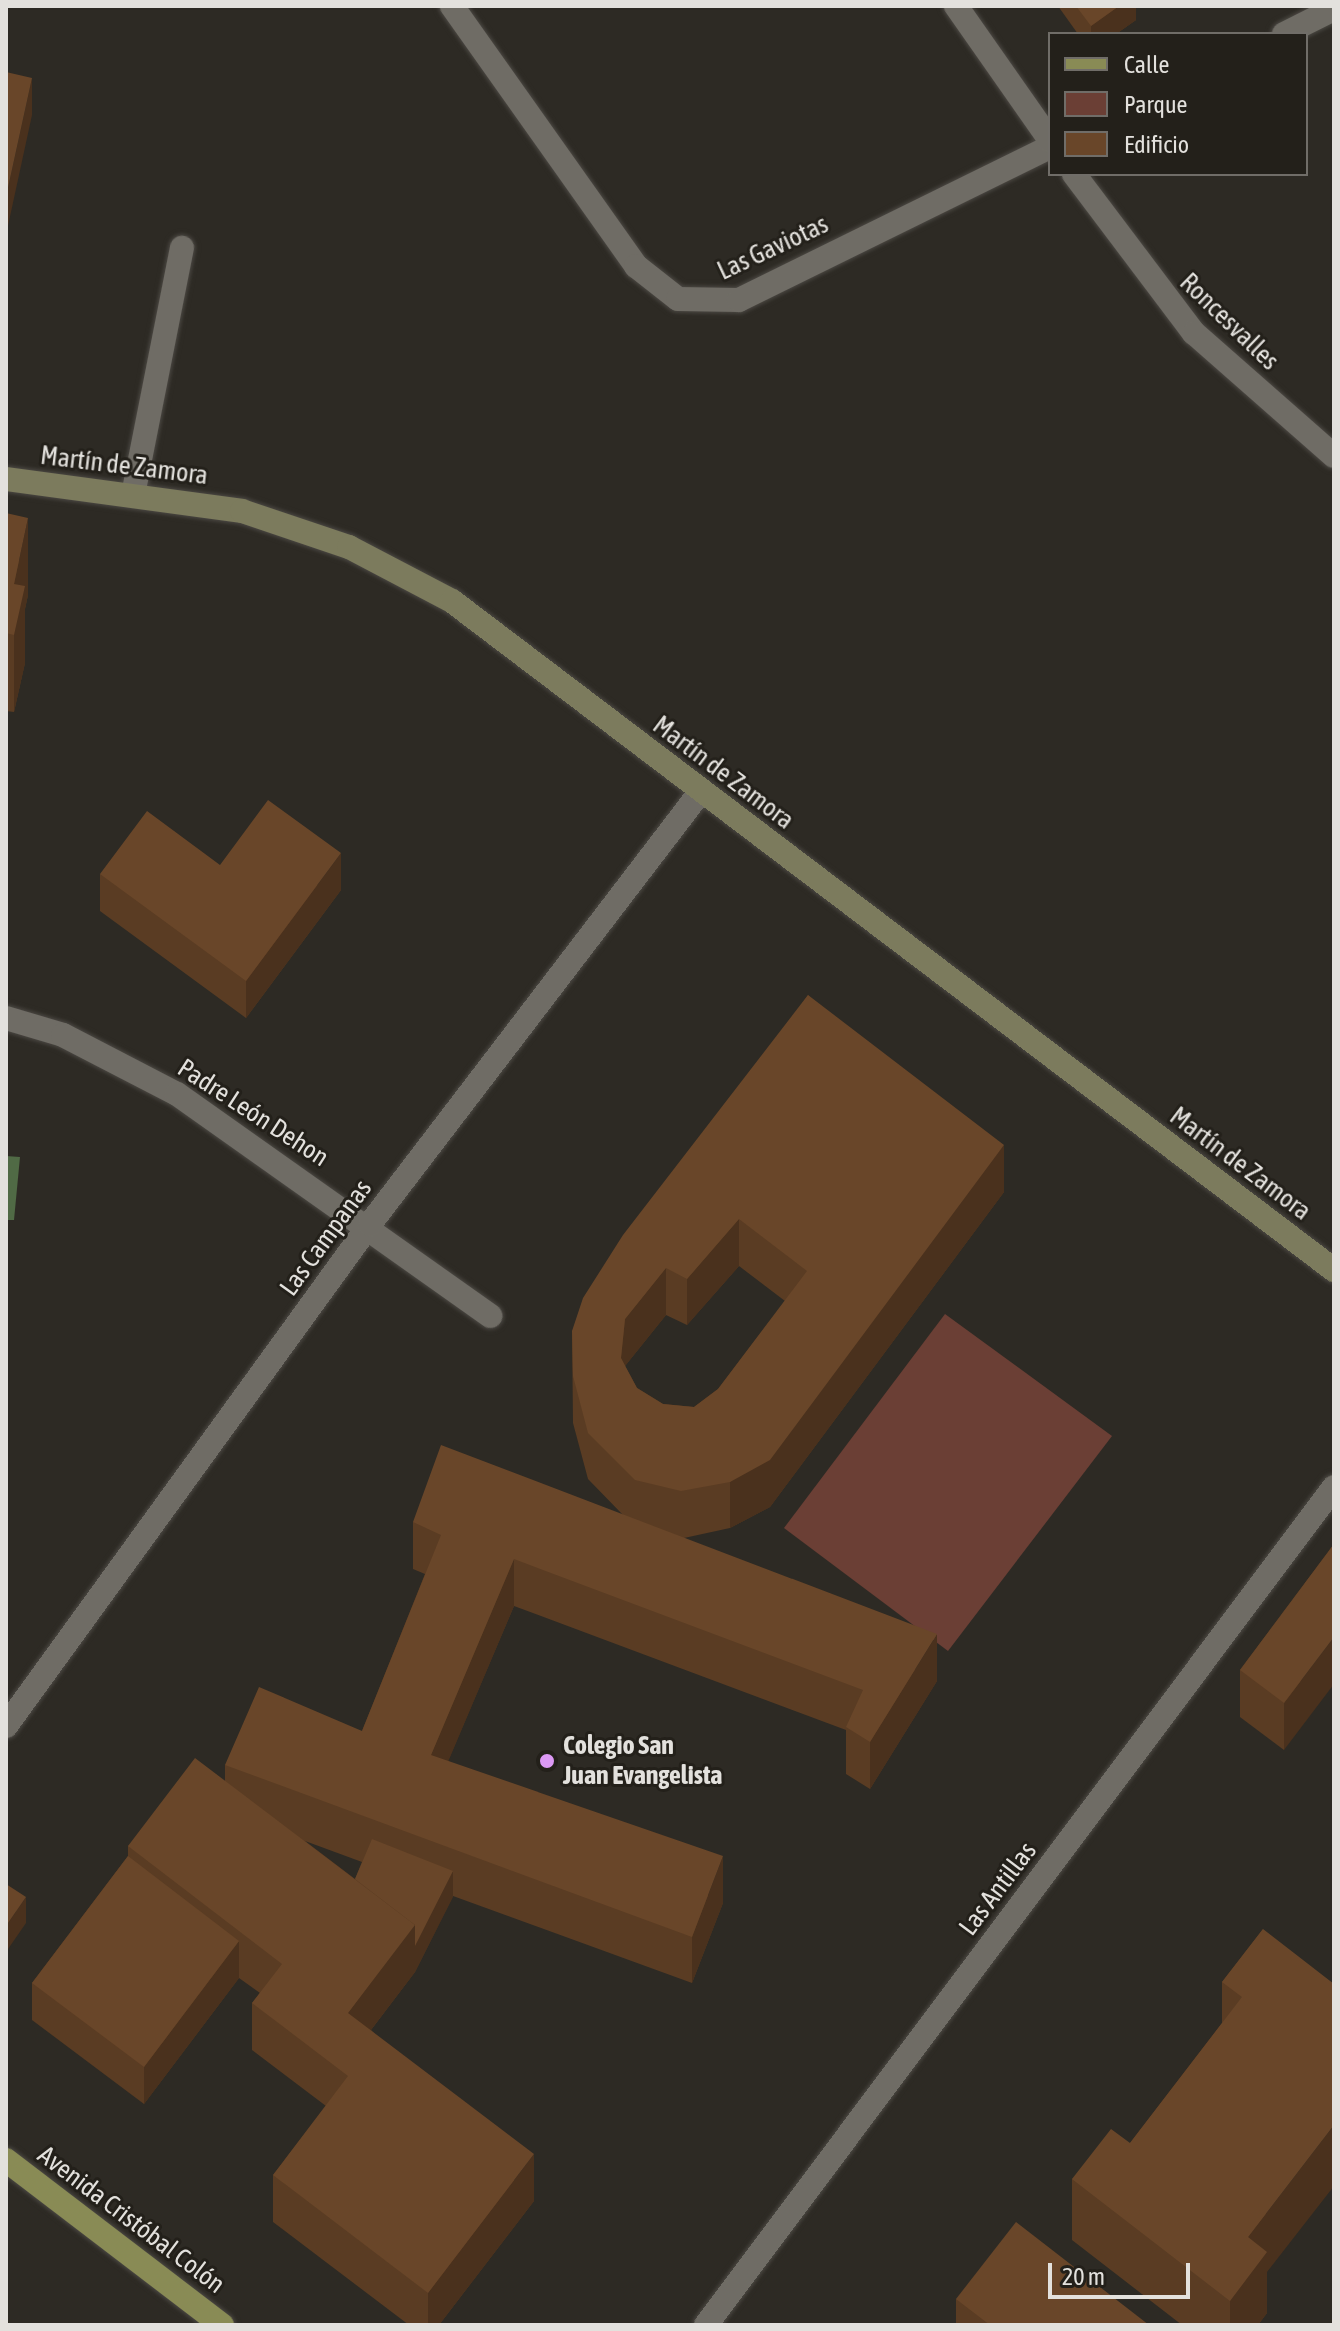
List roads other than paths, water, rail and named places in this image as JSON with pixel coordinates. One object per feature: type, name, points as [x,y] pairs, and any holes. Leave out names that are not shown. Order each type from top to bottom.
[{"type":"main road","name":"Avenida Cristóbal Colón","points":[[6,2160],[222,2325]]},
{"type":"street","name":"Las Gaviotas","points":[[452,6],[636,266],[678,299],[739,300],[1048,148]]},
{"type":"street","points":[[956,6],[1048,137]]},
{"type":"street","points":[[1288,32],[1334,9]]},
{"type":"street","name":"Roncesvalles","points":[[1076,176],[1194,333],[1334,456]]},
{"type":"street","points":[[133,495],[182,248]]},
{"type":"street","name":"Martín de Zamora","points":[[6,479],[242,511],[402,571],[452,601],[1334,1270]]},
{"type":"street","name":"Las Campanas","points":[[6,1726],[370,1224],[701,791]]},
{"type":"street","name":"Padre León Dehon","points":[[6,1018],[63,1035],[177,1094],[370,1224],[490,1316]]},
{"type":"street","name":"Las Antillas","points":[[706,2325],[1334,1487]]},
{"type":"place","name":"Colegio San Juan Evangelista","points":[[547,1761]]}]
